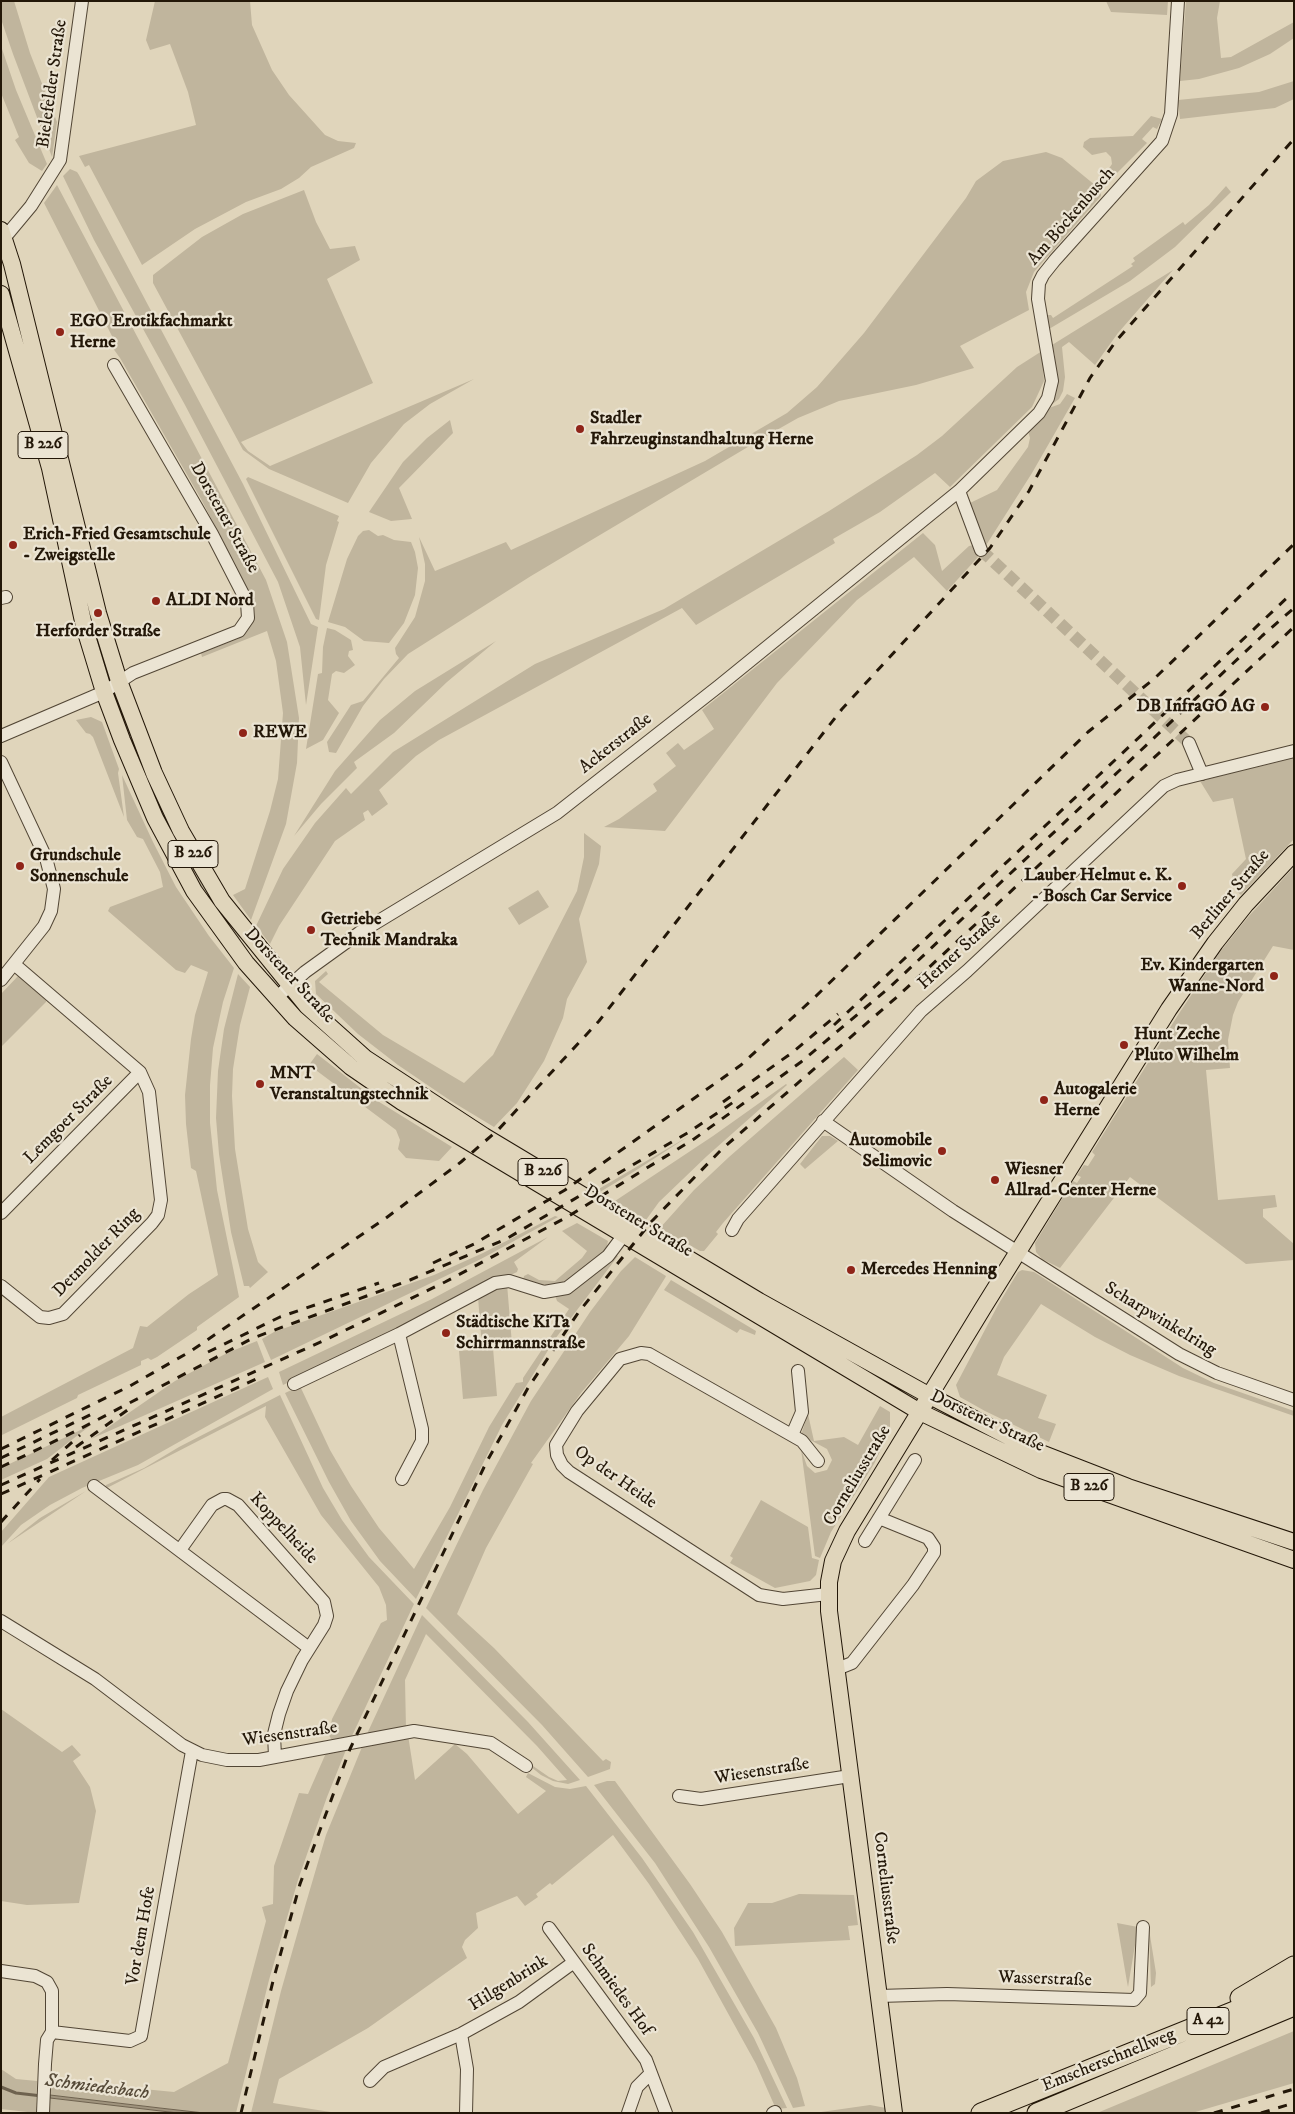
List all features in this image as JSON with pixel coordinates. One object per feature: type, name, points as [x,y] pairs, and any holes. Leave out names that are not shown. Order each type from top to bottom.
[{"type":"highway","points":[[1122,2056],[1234,2001],[1294,1966]]},
{"type":"highway","name":"Emscherschnellweg","points":[[981,2113],[1294,1987]]},
{"type":"highway","name":"A 42","points":[[1037,2113],[1294,2006]]},
{"type":"highway","points":[[1189,2050],[1222,2042],[1294,2016]]},
{"type":"main road","name":"Dorstener Straße","points":[[2,237],[93,594],[119,681],[154,773],[204,875],[254,944],[310,1010],[351,1047],[443,1111],[729,1283],[930,1396],[1038,1452],[1128,1487],[1294,1542]]},
{"type":"main road","name":"Dorstener Straße","points":[[1,294],[50,468],[77,598],[104,692],[155,818],[194,891],[235,950],[295,1018],[351,1067],[402,1102],[920,1412],[1042,1470],[1294,1560]]},
{"type":"main road","name":"Berliner Straße","points":[[930,1396],[1017,1252],[1169,1009],[1220,936],[1246,904],[1294,853]]},
{"type":"main road","name":"Corneliusstraße","points":[[894,2113],[828,1594],[830,1572],[840,1544],[930,1396]]},
{"type":"street","name":"Bielefelder Straße","points":[[2,237],[31,206],[60,160],[82,1]]},
{"type":"street","name":"Am Böckenbusch","points":[[959,491],[1039,413],[1048,398],[1052,381],[1038,299],[1040,283],[1043,274],[1162,142],[1168,129],[1174,80],[1178,1]]},
{"type":"street","name":"Dorstener Straße","points":[[114,365],[212,534],[247,602],[249,610],[248,618],[239,631],[143,668],[119,681]]},
{"type":"street","points":[[959,491],[981,550]]},
{"type":"street","name":"Ackerstraße","points":[[276,998],[289,985],[359,933],[557,813],[719,686],[959,491]]},
{"type":"street","points":[[1,736],[104,692],[119,681]]},
{"type":"street","points":[[1189,743],[1202,774]]},
{"type":"street","name":"Herner Straße","points":[[732,1230],[738,1219],[921,1010],[967,971],[1164,786],[1202,774],[1294,751]]},
{"type":"street","points":[[1,762],[46,858],[54,888],[51,911],[44,926],[1,980]]},
{"type":"street","name":"Detmolder Ring","points":[[1,1286],[33,1313],[49,1318],[58,1317],[66,1311],[158,1215],[161,1200],[149,1092],[140,1072],[14,964]]},
{"type":"street","name":"Lemgoer Straße","points":[[1,1213],[140,1072]]},
{"type":"street","points":[[823,1121],[1017,1252]]},
{"type":"street","points":[[294,1384],[399,1334],[499,1282],[509,1281],[544,1292],[567,1288],[608,1256],[623,1236]]},
{"type":"street","name":"Scharpwinkelring","points":[[1017,1252],[1189,1360],[1230,1378],[1294,1400]]},
{"type":"street","points":[[399,1334],[422,1429],[422,1440],[402,1479]]},
{"type":"street","name":"Op der Heide","points":[[818,1461],[802,1441],[649,1354],[641,1353],[620,1359],[577,1411],[556,1445],[557,1455],[562,1465],[570,1472],[760,1595],[783,1599],[828,1594]]},
{"type":"street","points":[[792,1436],[802,1412],[798,1371]]},
{"type":"street","points":[[864,1542],[915,1460]]},
{"type":"street","points":[[94,1486],[309,1648]]},
{"type":"street","name":"Koppelheide","points":[[180,1550],[217,1502],[227,1499],[238,1505],[324,1602],[326,1620],[287,1691],[279,1714],[274,1734],[275,1757]]},
{"type":"street","points":[[837,1669],[852,1663],[914,1586],[932,1560],[934,1553],[934,1547],[928,1538],[879,1518]]},
{"type":"street","name":"Wiesenstraße","points":[[1,1621],[95,1679],[192,1751],[227,1760],[244,1761],[414,1731],[491,1743],[526,1766]]},
{"type":"street","name":"Vor dem Hofe","points":[[52,2032],[130,2041],[141,2036],[192,1751]]},
{"type":"street","name":"Wiesenstraße","points":[[679,1796],[701,1799],[850,1776]]},
{"type":"street","name":"Wasserstraße","points":[[879,1996],[947,1994],[1134,2000],[1140,1993],[1143,1927]]},
{"type":"street","name":"Schmiedes Hof","points":[[549,1928],[646,2060],[666,2113]]},
{"type":"street","name":"Hilgenbrink","points":[[370,2080],[384,2067],[461,2034],[519,2002],[574,1962]]},
{"type":"street","points":[[1,1972],[35,1976],[47,1982],[52,1991],[52,2032],[47,2040],[43,2111]]},
{"type":"street","name":"Hilgenbrink","points":[[461,2034],[467,2069],[466,2113]]},
{"type":"street","points":[[628,2113],[638,2087],[650,2074]]},
{"type":"shaded area","points":[[1,1],[14,1],[30,53],[57,122],[52,157],[1,19]]},
{"type":"shaded area","points":[[155,1],[250,1],[252,25],[272,70],[289,95],[325,135],[338,141],[356,143],[354,148],[311,167],[299,178],[281,189],[246,202],[195,229],[142,265],[89,165],[85,167],[79,156],[196,125],[188,92],[170,44],[150,50],[146,40]]},
{"type":"shaded area","points":[[1106,1],[1168,1],[1167,15],[1111,12]]},
{"type":"shaded area","points":[[1186,1],[1220,1],[1217,18],[1221,58],[1231,57],[1294,22],[1294,38],[1270,54],[1239,68],[1199,79],[1180,81]]},
{"type":"shaded area","points":[[1,46],[16,90],[47,164],[42,171],[29,163],[15,140],[19,137],[1,93]]},
{"type":"shaded area","points":[[1294,81],[1294,99],[1275,108],[1180,119],[1178,100],[1259,92]]},
{"type":"shaded area","points":[[1151,116],[1162,119],[1157,129],[1153,127],[1142,139],[1147,143],[1111,179],[1108,170],[1112,164],[1111,157],[1106,152],[1092,155],[1083,147],[1084,142],[1090,138],[1133,136]]},
{"type":"shaded area","points":[[1046,152],[1062,158],[1101,190],[1101,196],[1034,272],[1026,292],[1029,310],[960,346],[974,368],[916,385],[839,401],[798,418],[531,576],[408,654],[384,679],[363,706],[336,753],[329,752],[327,742],[351,705],[363,701],[399,658],[395,648],[415,617],[425,581],[425,564],[419,537],[435,571],[506,542],[511,550],[705,461],[787,413],[817,387],[864,333],[966,198],[976,181],[1003,161]]},
{"type":"shaded area","points":[[70,169],[79,175],[243,484],[311,624],[318,627],[306,705],[300,647],[278,582],[185,405],[94,240],[63,176]]},
{"type":"shaded area","points":[[57,185],[266,580],[287,642],[299,718],[297,763],[286,824],[251,920],[233,895],[245,889],[270,811],[278,779],[283,713],[276,661],[267,631],[202,657],[201,653],[238,639],[246,633],[255,615],[254,601],[201,499],[120,358],[107,340],[113,338],[44,203]]},
{"type":"shaded area","points":[[1226,186],[1231,192],[1175,247],[1130,281],[1049,329],[1046,315],[1051,315],[1053,318],[1133,266],[1131,264],[1135,261],[1133,258],[1183,222],[1185,225],[1209,205]]},
{"type":"shaded area","points":[[304,190],[316,222],[330,249],[355,246],[360,260],[327,279],[373,383],[241,442],[248,451],[270,466],[474,379],[430,404],[404,424],[371,463],[348,503],[269,469],[243,450],[153,283],[153,275],[202,237],[243,214]]},
{"type":"shaded area","points":[[1173,270],[1118,333],[1095,365],[1069,342],[1062,347],[1065,377],[1063,391],[1059,399],[1051,405],[1053,357],[1055,356],[1052,345]]},
{"type":"shaded area","points":[[1042,351],[1044,381],[1032,407],[950,487],[935,473],[880,512],[833,539],[835,543],[696,625],[682,608],[439,740],[416,756],[379,790],[388,804],[372,816],[368,810],[363,813],[365,820],[335,841],[279,926],[270,944],[256,926],[283,869],[315,823],[346,788],[351,794],[393,752],[535,664],[664,609],[829,511],[917,455],[942,436],[1017,367]]},
{"type":"shaded area","points":[[1067,394],[1075,398],[1032,473],[985,547],[970,503],[997,490],[1028,447],[1030,438],[1028,431],[1049,408],[1060,404]]},
{"type":"shaded area","points":[[450,420],[453,433],[399,488],[412,519],[391,521],[369,512],[403,462],[427,438]]},
{"type":"shaded area","points":[[248,477],[339,516],[337,521],[339,522],[326,565],[319,620],[316,619],[246,479]]},
{"type":"shaded area","points":[[369,530],[378,536],[383,535],[394,540],[411,542],[418,568],[415,595],[404,623],[389,643],[364,641],[345,627],[328,622],[347,559],[358,536],[363,531]]},
{"type":"shaded area","points":[[923,533],[935,545],[942,571],[969,546],[974,545],[979,556],[947,591],[914,557],[857,600],[777,683],[665,831],[604,827],[619,819],[657,791],[653,784],[676,766],[666,753],[678,743],[684,750],[714,729],[702,710]]},
{"type":"shaded area","points":[[327,628],[335,630],[351,640],[353,650],[349,651],[348,656],[355,665],[344,673],[336,671],[332,674],[328,700],[339,713],[323,740],[306,749],[318,674],[322,673],[323,647]]},
{"type":"shaded area","points":[[496,641],[447,682],[394,733],[354,762],[357,768],[321,804],[294,836],[335,771],[380,720],[415,691]]},
{"type":"shaded area","points":[[91,717],[102,722],[119,769],[124,817],[93,737],[86,733],[76,720]]},
{"type":"shaded area","points":[[123,720],[143,769],[240,936],[239,939],[204,895],[169,832],[120,721]]},
{"type":"shaded area","points":[[1294,758],[1294,839],[1241,895],[1236,891],[1232,874],[1246,859],[1233,798],[1213,802],[1200,781]]},
{"type":"shaded area","points":[[122,775],[176,887],[209,936],[234,968],[223,1002],[213,1048],[210,1085],[210,1123],[217,1190],[239,1297],[197,1327],[197,1330],[157,1357],[141,1361],[141,1365],[78,1395],[77,1398],[2,1435],[1,1417],[133,1348],[140,1326],[147,1327],[189,1294],[218,1275],[196,1171],[191,1168],[185,1095],[195,1015],[208,972],[191,965],[185,973],[176,970],[108,911],[110,907],[163,887],[160,872],[143,839],[137,837],[127,820]]},
{"type":"shaded area","points":[[584,833],[601,846],[599,864],[579,919],[587,962],[567,999],[563,1018],[544,1061],[517,1103],[494,1127],[398,1065],[358,1034],[316,994],[315,981],[326,971],[328,974],[319,982],[383,1035],[464,1083],[493,1055],[577,891],[584,857]]},
{"type":"shaded area","points":[[1294,867],[1294,950],[1273,946],[1238,1002],[1233,1015],[1228,1040],[1230,1068],[1206,1070],[1218,1200],[1275,1195],[1277,1207],[1263,1209],[1263,1217],[1294,1244],[1294,1260],[1246,1264],[1130,1177],[1060,1268],[1042,1259],[1036,1252],[1035,1243],[1073,1181],[1077,1183],[1081,1177],[1077,1175],[1084,1165],[1088,1166],[1095,1155],[1092,1152],[1178,1015],[1220,952],[1248,917]]},
{"type":"shaded area","points":[[538,890],[549,907],[519,925],[508,908]]},
{"type":"shaded area","points":[[238,974],[250,987],[240,1025],[233,1069],[232,1096],[235,1149],[248,1229],[258,1262],[268,1272],[250,1288],[249,1286],[244,1286],[231,1232],[219,1154],[216,1118],[218,1071],[224,1029]]},
{"type":"shaded area","points":[[18,976],[46,999],[46,1002],[1,1047],[1,994]]},
{"type":"shaded area","points":[[317,1054],[376,1100],[452,1147],[439,1161],[406,1158],[398,1149],[400,1140],[396,1130],[309,1065]]},
{"type":"shaded area","points":[[844,1057],[858,1070],[723,1223],[716,1232],[718,1234],[704,1251],[700,1251],[660,1228],[694,1190],[729,1157]]},
{"type":"shaded area","points":[[786,1084],[659,1202],[646,1220],[615,1201],[713,1136]]},
{"type":"shaded area","points":[[689,1136],[600,1192],[597,1190]]},
{"type":"shaded area","points":[[822,1136],[830,1136],[838,1141],[805,1169],[800,1164]]},
{"type":"shaded area","points":[[555,1216],[558,1217],[481,1259],[271,1360],[262,1339],[274,1332],[434,1275],[483,1253]]},
{"type":"shaded area","points":[[577,1223],[608,1241],[606,1250],[571,1280],[551,1288],[523,1280],[524,1276],[528,1274],[539,1280],[555,1281],[582,1258],[587,1251],[562,1231]]},
{"type":"shaded area","points":[[548,1237],[514,1262],[518,1269],[517,1272],[283,1385],[279,1372],[432,1299]]},
{"type":"shaded area","points":[[616,1255],[618,1256],[555,1339],[502,1425],[416,1599],[380,1561],[351,1521],[329,1482],[285,1393],[300,1386],[330,1450],[351,1486],[379,1528],[414,1569],[450,1507],[489,1427],[516,1383],[523,1382],[523,1378],[569,1309],[557,1301],[555,1295]]},
{"type":"shaded area","points":[[635,1257],[666,1276],[629,1336],[581,1393],[531,1463],[533,1464],[486,1548],[457,1614],[494,1648],[603,1761],[606,1759],[611,1762],[610,1769],[588,1777],[542,1725],[426,1608],[483,1490],[531,1401],[590,1312],[621,1271]]},
{"type":"shaded area","points":[[1022,1270],[1034,1272],[1183,1368],[1214,1383],[1294,1411],[1294,1416],[1179,1376],[1130,1355],[1095,1337],[1041,1304],[1004,1357],[997,1375],[1047,1395],[1038,1418],[1056,1424],[1049,1442],[985,1411],[960,1397],[956,1385],[998,1305],[1018,1272]]},
{"type":"shaded area","points":[[671,1280],[756,1331],[755,1335],[740,1329],[737,1333],[664,1290]]},
{"type":"shaded area","points":[[507,1284],[512,1344],[482,1348],[478,1297]]},
{"type":"shaded area","points":[[257,1341],[265,1362],[91,1439],[175,1381],[227,1353]]},
{"type":"shaded area","points":[[493,1348],[497,1396],[463,1399],[459,1351]]},
{"type":"shaded area","points":[[268,1377],[273,1389],[138,1465],[82,1488],[50,1505],[21,1525],[1,1547],[1,1532],[49,1477]]},
{"type":"shaded area","points":[[280,1395],[323,1488],[342,1520],[369,1557],[414,1604],[351,1738],[331,1739],[329,1735],[332,1719],[381,1623],[387,1620],[386,1605],[379,1587],[321,1515],[265,1417],[266,1406],[105,1489],[106,1485],[144,1468],[179,1447]]},
{"type":"shaded area","points":[[880,1406],[890,1412],[890,1426],[887,1437],[874,1464],[831,1532],[820,1558],[815,1556],[801,1449],[807,1466],[815,1473],[827,1470],[832,1460],[827,1449],[801,1435],[808,1414],[814,1441],[844,1437],[858,1445]]},
{"type":"shaded area","points":[[91,1425],[47,1459],[1,1480],[1,1468]]},
{"type":"shaded area","points":[[86,1491],[7,1544],[40,1518]]},
{"type":"shaded area","points":[[761,1500],[808,1527],[812,1558],[819,1560],[816,1575],[810,1581],[775,1588],[730,1563],[733,1558],[730,1556]]},
{"type":"shaded area","points":[[422,1615],[528,1722],[580,1780],[568,1784],[553,1781],[541,1775],[510,1750],[549,1777],[558,1781],[567,1780],[537,1746],[426,1634],[405,1680],[406,1729],[366,1736]]},
{"type":"shaded area","points":[[1,1709],[62,1752],[72,1745],[81,1755],[73,1761],[90,1787],[96,1811],[79,1903],[27,1905],[1,1901]]},
{"type":"shaded area","points":[[408,1735],[415,1780],[455,1744],[467,1754],[518,1814],[546,1791],[526,1777],[528,1773],[555,1787],[570,1789],[586,1786],[642,1858],[693,1932],[754,2038],[787,2108],[776,2109],[756,2064],[698,1959],[649,1884],[613,1835],[552,1885],[550,1883],[536,1894],[538,1897],[525,1906],[517,1896],[476,1913],[478,1928],[465,1940],[462,1947],[467,1958],[368,2028],[279,2079],[273,2103],[337,2113],[251,2113],[281,1991],[326,1835],[362,1747]]},
{"type":"shaded area","points":[[346,1750],[327,1797],[298,1880],[269,1980],[236,2113],[204,2113],[50,2095],[51,2080],[174,2092],[228,2063],[266,1921],[262,1907],[273,1904],[274,1866],[299,1793],[308,1794],[326,1753]]},
{"type":"shaded area","points":[[615,1781],[690,1884],[722,1932],[776,2028],[797,2078],[805,2106],[793,2108],[758,2033],[709,1947],[655,1863],[594,1785]]},
{"type":"shaded area","points":[[799,1894],[854,1895],[858,1925],[848,1926],[850,1940],[735,1946],[734,1928],[748,1903],[772,1903]]},
{"type":"shaded area","points":[[1117,1923],[1138,1927],[1128,1987],[1127,1982]]},
{"type":"shaded area","points":[[1149,1929],[1156,1973],[1155,1984],[1151,1987]]},
{"type":"shaded area","points":[[1294,2031],[1294,2083],[1192,2113],[1097,2113]]},
{"type":"shaded area","points":[[1,2069],[16,2079],[37,2081],[36,2113],[1,2109]]},
{"type":"shaded area","points":[[50,2095],[204,2113],[178,2113],[50,2098]]},
{"type":"shaded area","points":[[50,2098],[178,2113],[49,2113]]},
{"type":"shaded area","points":[[870,2105],[886,2108],[886,2113],[795,2113],[821,2112]]},
{"type":"waterway","name":"Schmiedesbach","points":[[1,2087],[16,2093],[42,2096]]},
{"type":"tunnel","points":[[981,550],[1189,743]]},
{"type":"railway","points":[[1,1449],[130,1386],[191,1351],[386,1218],[461,1162],[498,1130],[599,1021],[842,709],[990,548],[1029,491],[1090,378],[1116,341],[1294,139]]},
{"type":"railway","points":[[433,1263],[474,1244],[565,1190],[741,1065],[815,997],[1088,732],[1155,678],[1294,544]]},
{"type":"railway","points":[[834,1025],[1290,595]]},
{"type":"railway","points":[[1,1485],[323,1341],[445,1282],[567,1217],[694,1139],[801,1062],[890,987],[1294,608]]},
{"type":"railway","points":[[241,2113],[273,1981],[300,1884],[350,1749],[486,1463],[528,1388],[578,1313],[651,1222],[722,1149],[898,996],[1294,627]]},
{"type":"railway","points":[[723,1102],[793,1052],[838,1014]]},
{"type":"railway","points":[[1,1467],[78,1430],[253,1338],[410,1280],[506,1239],[689,1132],[735,1101]]},
{"type":"railway","points":[[208,1352],[280,1317],[379,1283]]},
{"type":"railway","points":[[1,1494],[263,1376]]},
{"type":"railway","points":[[76,1447],[133,1406]]},
{"type":"railway","points":[[1,1458],[96,1412]]},
{"type":"railway","points":[[52,1460],[80,1435]]},
{"type":"railway","points":[[1,1522],[40,1479]]},
{"type":"railway","points":[[1214,2113],[1294,2089]]},
{"type":"railway","points":[[1261,2113],[1294,2103]]},
{"type":"place","name":"EGO Erotikfachmarkt Herne","points":[[60,332]]},
{"type":"place","name":"Stadler Fahrzeuginstandhaltung Herne","points":[[580,429]]},
{"type":"place","name":"Erich-Fried Gesamtschule - Zweigstelle","points":[[13,545]]},
{"type":"place","name":"ALDI Nord","points":[[156,601]]},
{"type":"place","name":"Herforder Straße","points":[[98,613]]},
{"type":"place","name":"DB InfraGO AG","points":[[1265,707]]},
{"type":"place","name":"REWE","points":[[243,733]]},
{"type":"place","name":"Grundschule Sonnenschule","points":[[20,866]]},
{"type":"place","name":"Lauber Helmut e. K. - Bosch Car Service","points":[[1182,886]]},
{"type":"place","name":"Getriebe Technik Mandraka","points":[[311,930]]},
{"type":"place","name":"Ev. Kindergarten Wanne-Nord","points":[[1274,976]]},
{"type":"place","name":"Hunt Zeche Pluto Wilhelm","points":[[1124,1045]]},
{"type":"place","name":"MNT Veranstaltungstechnik","points":[[260,1084]]},
{"type":"place","name":"Autogalerie Herne","points":[[1044,1100]]},
{"type":"place","name":"Automobile Selimovic","points":[[942,1151]]},
{"type":"place","name":"Wiesner Allrad-Center Herne","points":[[995,1180]]},
{"type":"place","name":"Mercedes Henning","points":[[851,1270]]},
{"type":"place","name":"Städtische KiTa Schirrmannstraße","points":[[446,1333]]}]
